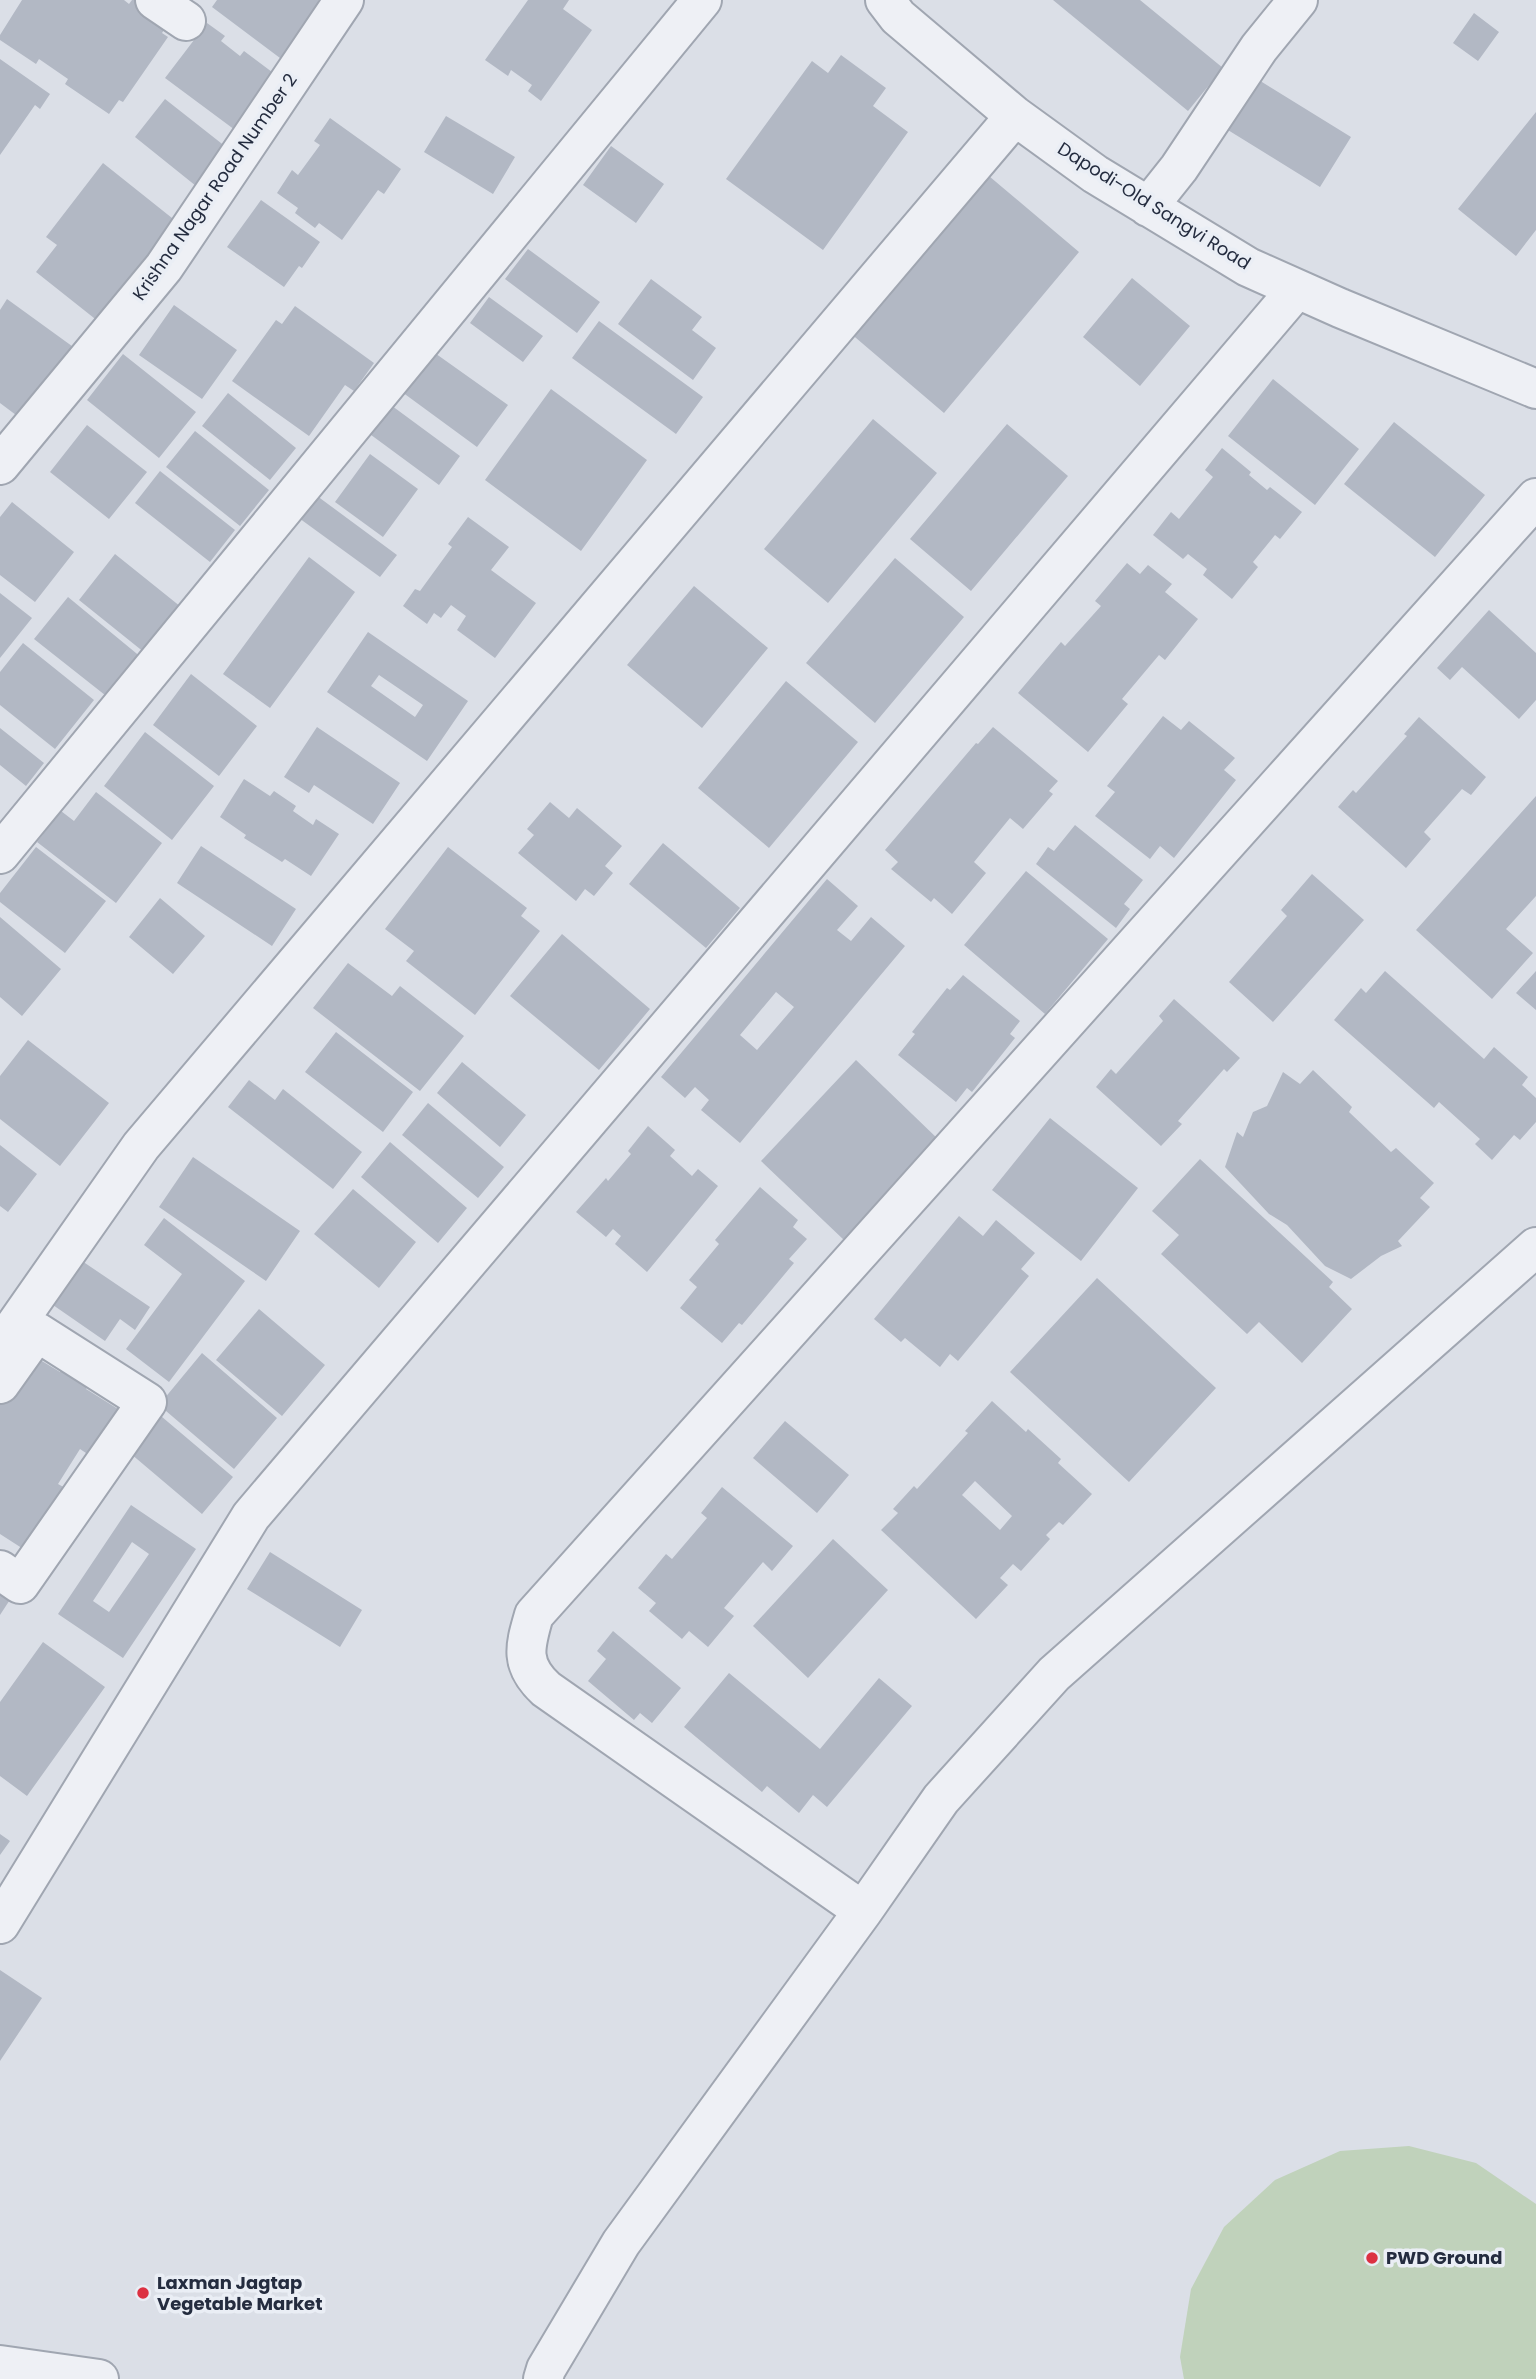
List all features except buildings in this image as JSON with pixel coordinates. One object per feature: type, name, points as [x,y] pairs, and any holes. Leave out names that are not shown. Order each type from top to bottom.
[{"type":"street","points":[[155,0],[186,21]]},
{"type":"street","name":"Krishna Nagar Road Number 2","points":[[0,466],[164,267],[344,0]]},
{"type":"street","points":[[0,854],[702,0]]},
{"type":"street","name":"Dapodi-Old Sangvi Road","points":[[885,0],[898,17],[1015,116],[1095,174],[1248,267],[1536,389]]},
{"type":"street","points":[[1148,207],[1180,168],[1259,48],[1298,0]]},
{"type":"street","points":[[0,1347],[141,1146],[1015,116]]},
{"type":"street","points":[[0,1924],[251,1516],[1297,289]]},
{"type":"street","points":[[863,1911],[546,1689],[534,1678],[524,1647],[534,1615],[1536,498]]},
{"type":"street","points":[[542,2379],[621,2244],[941,1799],[1054,1674],[1536,1247]]},
{"type":"street","points":[[0,1384],[37,1332],[146,1402],[20,1584],[0,1570]]},
{"type":"street","points":[[0,2365],[77,2377]]},
{"type":"green space","name":"PWD Ground","points":[[1409,2146],[1476,2163],[1536,2204],[1536,2379],[1184,2379],[1180,2357],[1191,2289],[1224,2227],[1275,2180],[1340,2151]]},
{"type":"place","name":"PWD Ground","points":[[1372,2258]]},
{"type":"place","name":"Laxman Jagtap Vegetable Market","points":[[143,2293]]}]
